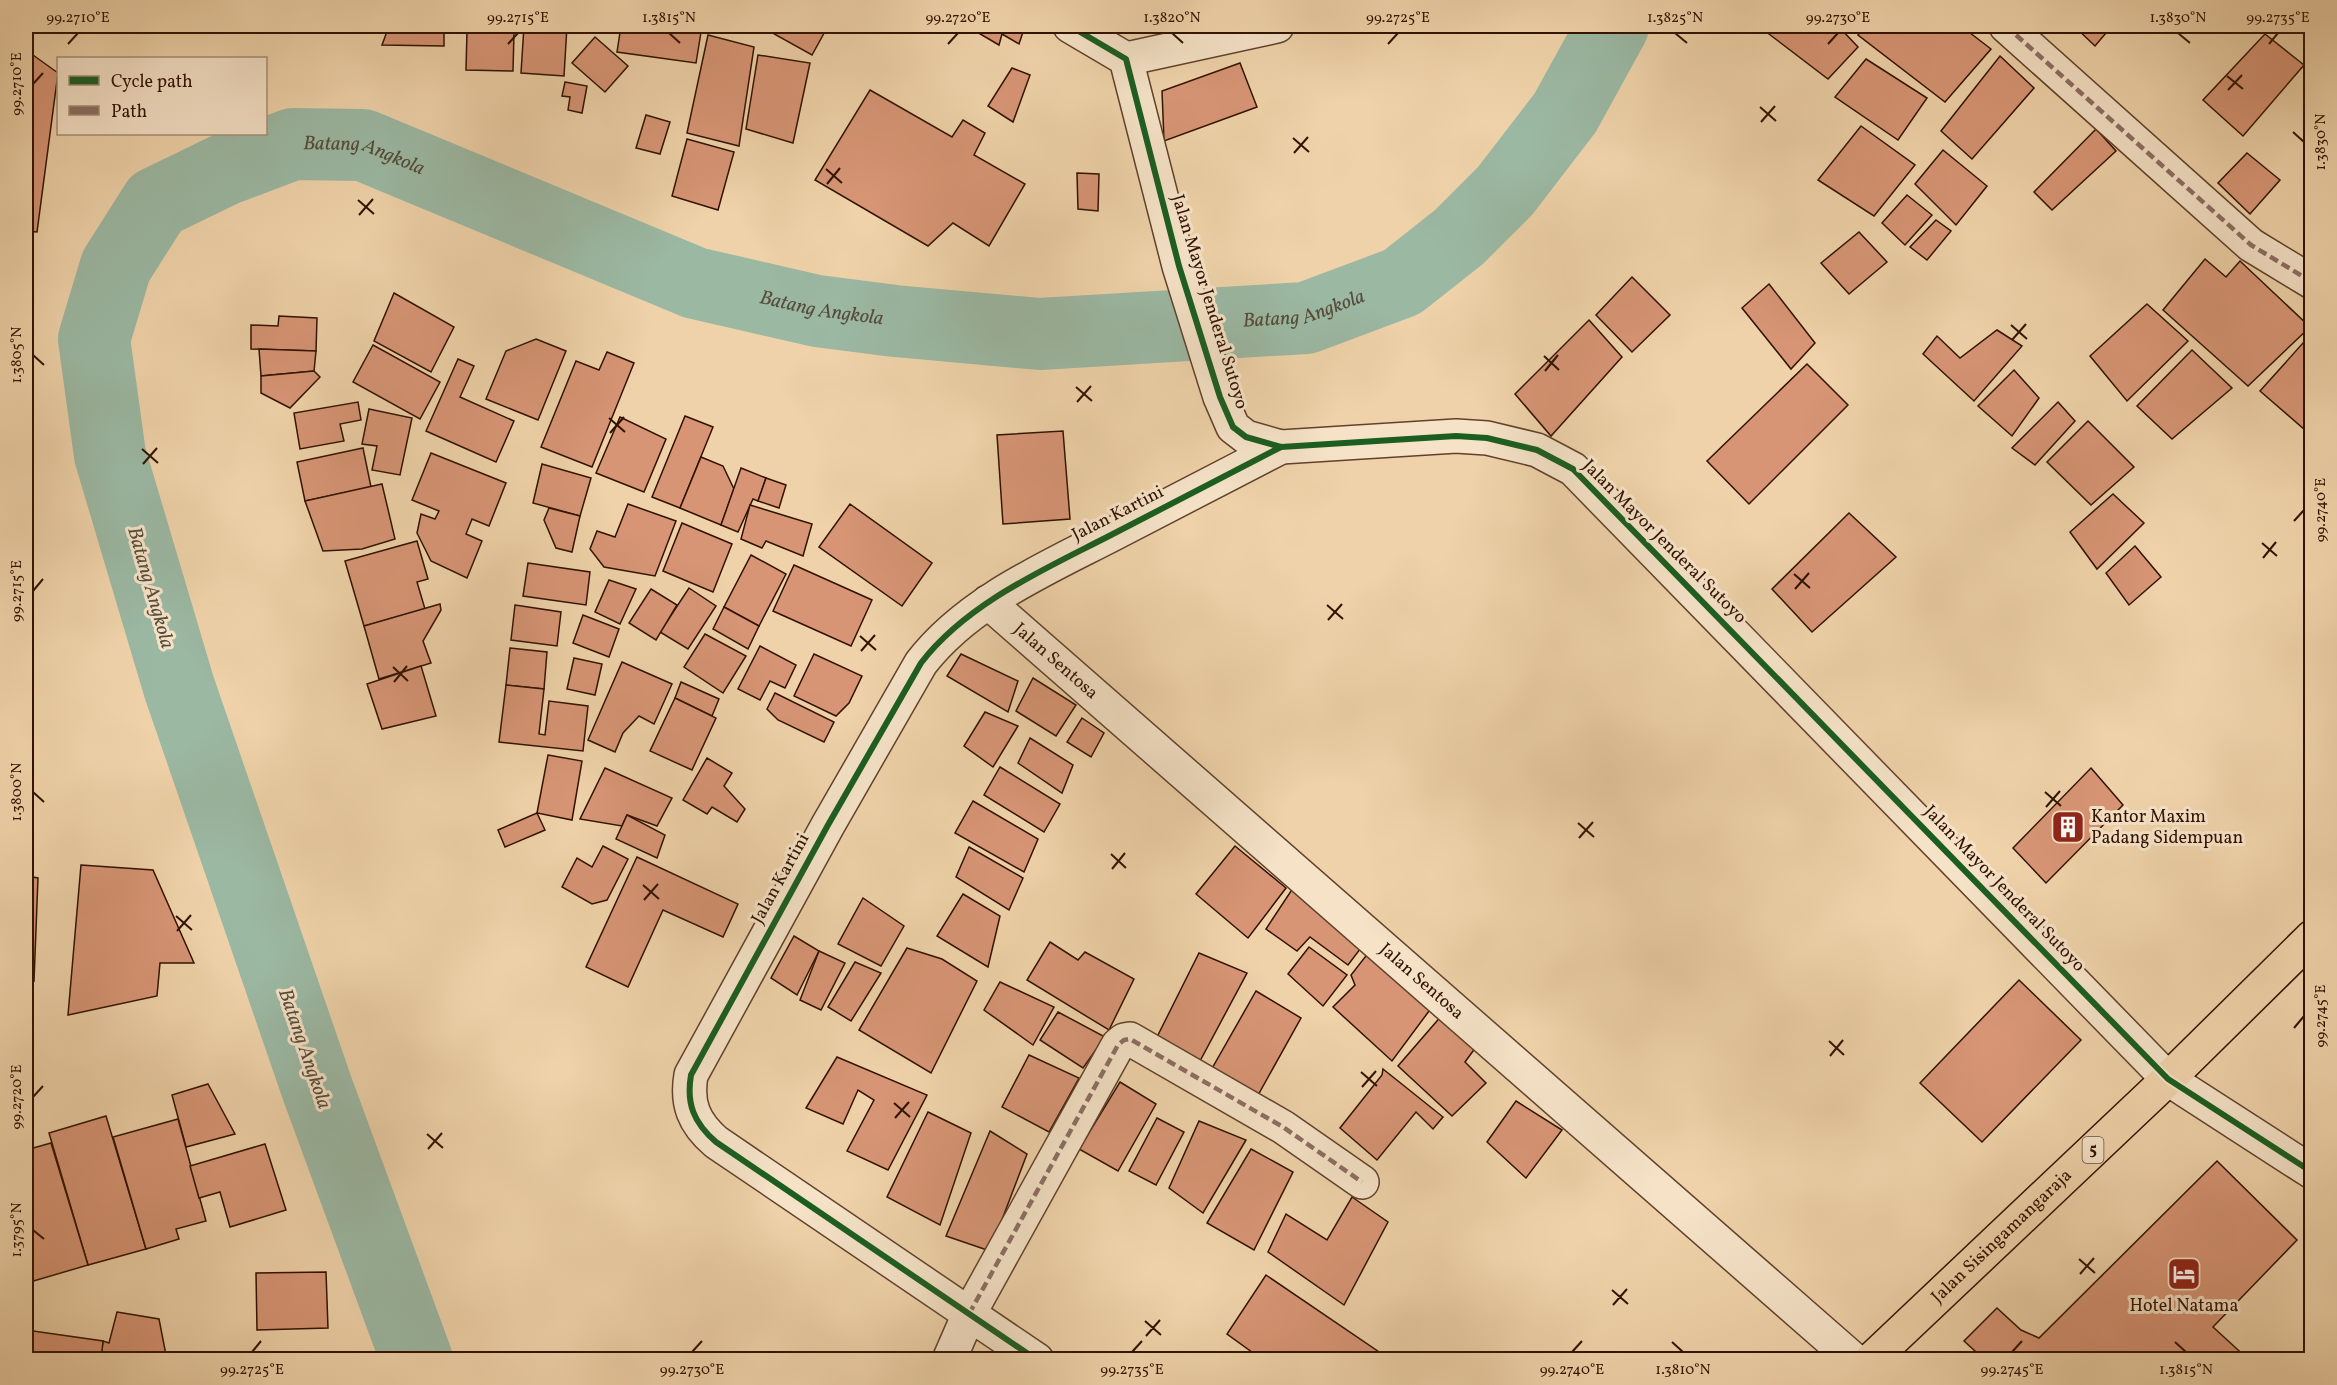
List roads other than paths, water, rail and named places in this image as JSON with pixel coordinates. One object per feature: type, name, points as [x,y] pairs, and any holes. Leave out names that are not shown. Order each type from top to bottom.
[{"type":"highway","name":"Jalan Sisingamangaraja","points":[[1871,1359],[2168,1079],[2312,937]]},
{"type":"street","points":[[1070,26],[1126,59],[1277,26]]},
{"type":"street","points":[[2006,26],[2251,245],[2312,282]]},
{"type":"street","name":"Jalan Mayor Jenderal Sutoyo","points":[[1126,59],[1179,266],[1220,397],[1229,421],[1239,432],[1246,437],[1281,447],[1445,437],[1487,438],[1537,450],[1572,469],[2168,1079],[2312,1172]]},
{"type":"street","name":"Jalan Kartini","points":[[1037,1359],[716,1142],[704,1132],[692,1113],[689,1088],[691,1075],[921,663],[950,630],[988,602],[1078,552],[1281,447]]},
{"type":"street","name":"Jalan Sentosa","points":[[988,602],[1854,1359]]},
{"type":"street","points":[[950,1359],[969,1314],[1118,1045],[1124,1040],[1130,1039],[1283,1126],[1362,1182]]},
{"type":"waterway","name":"Batang Angkola","points":[[417,1360],[317,1088],[179,687],[110,455],[94,339],[116,266],[156,203],[224,170],[293,144],[363,145],[695,283],[817,311],[895,321],[1040,334],[1306,318],[1402,282],[1459,237],[1505,191],[1565,113],[1613,26]]},
{"type":"place","name":"Kantor Maxim Padang Sidempuan","points":[[2068,827]]},
{"type":"place","name":"Hotel Natama","points":[[2184,1274]]}]
